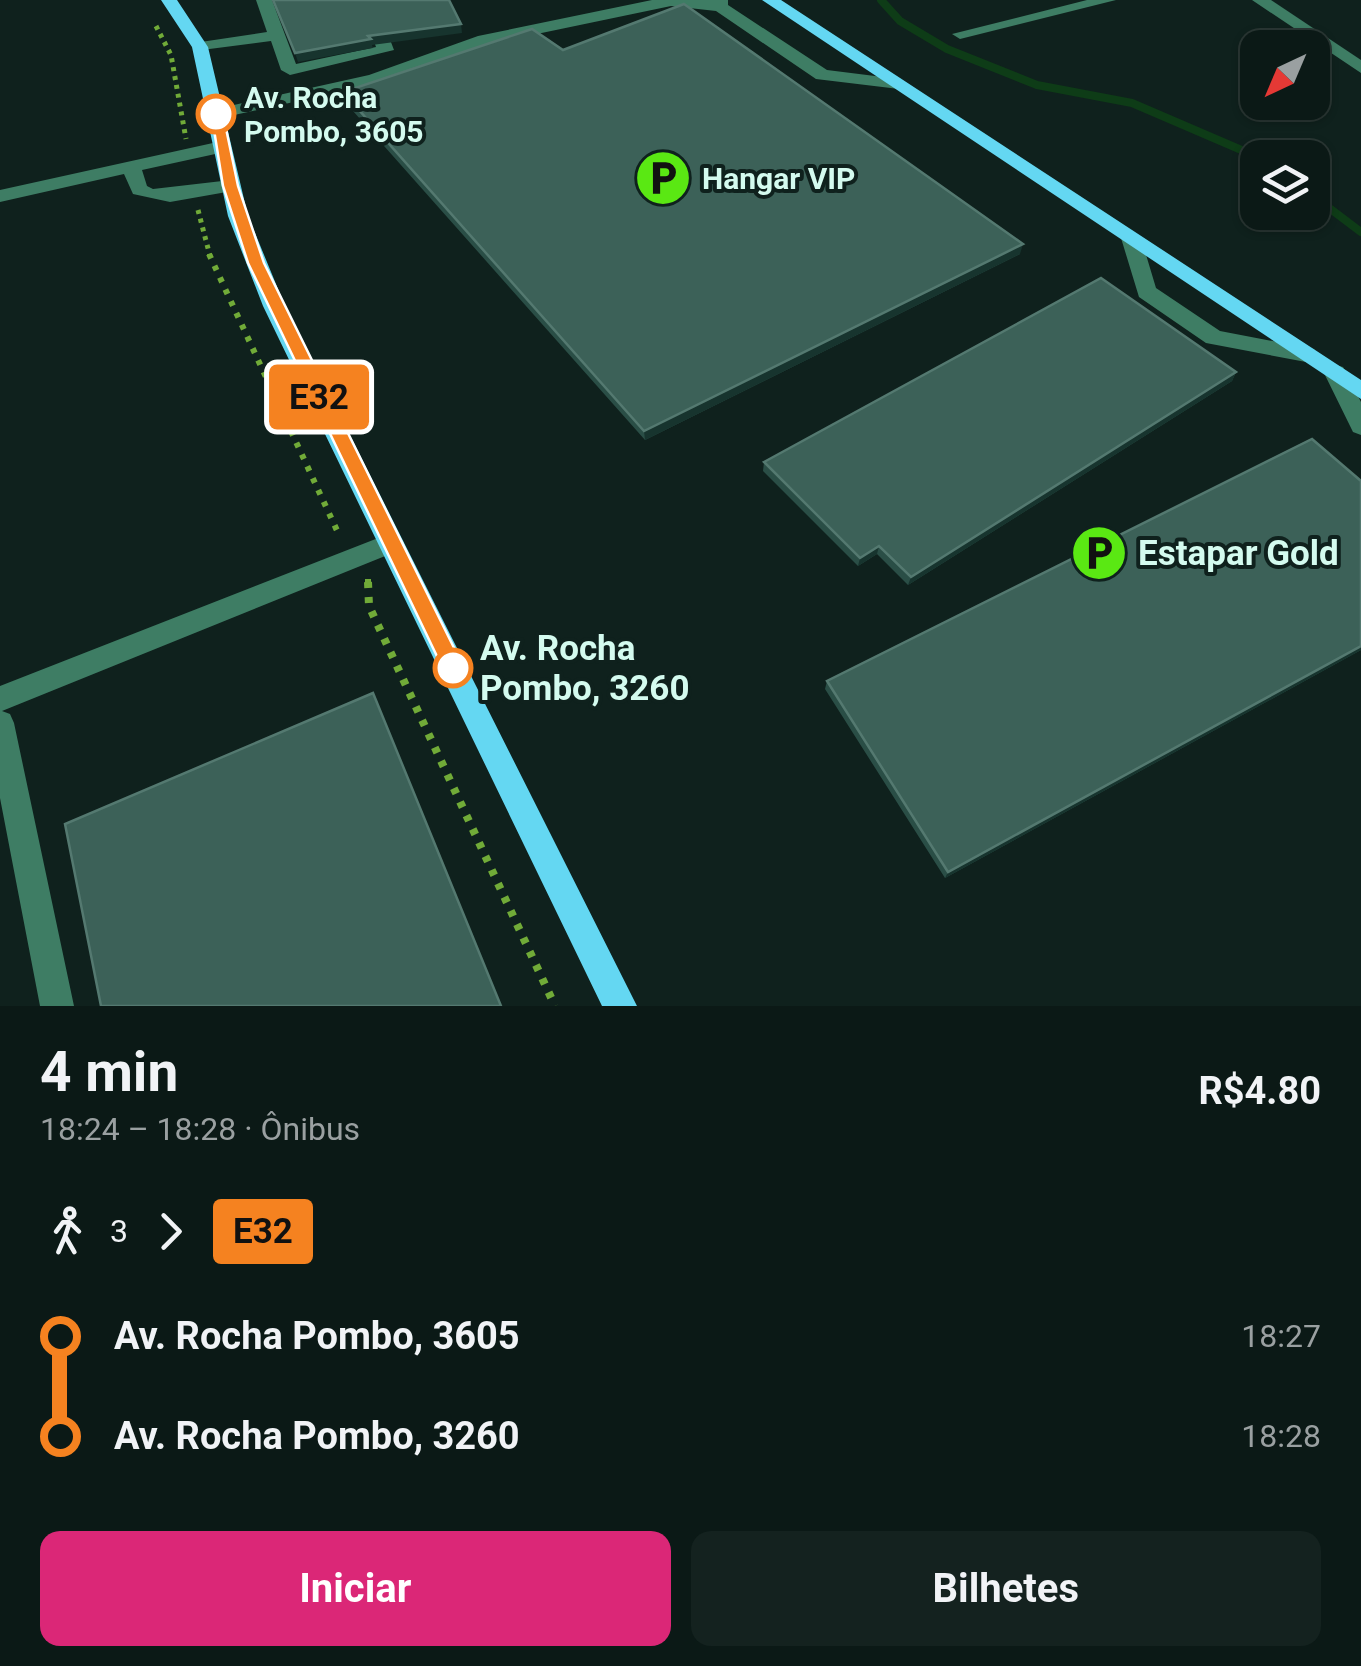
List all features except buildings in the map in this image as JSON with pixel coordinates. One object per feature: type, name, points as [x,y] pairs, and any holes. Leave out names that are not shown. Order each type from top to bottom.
[{"type":"main road","points":[[770,0],[1361,390]]},
{"type":"main road","points":[[160,8],[200,48],[230,186],[274,306],[620,1006]]},
{"type":"street","points":[[264,0],[290,70],[386,50],[367,0]]},
{"type":"street","points":[[960,34],[1108,0]]},
{"type":"street","points":[[1260,0],[1361,68]]},
{"type":"street","points":[[216,114],[374,79],[484,40],[671,1],[720,4],[822,75],[899,84]]},
{"type":"street","points":[[200,48],[277,36]]},
{"type":"street","points":[[774,64],[792,55]]},
{"type":"street","points":[[0,196],[222,147]]},
{"type":"street","points":[[132,167],[138,188],[146,194],[162,196],[230,186]]},
{"type":"street","points":[[1131,238],[1146,292],[1214,338]]},
{"type":"street","points":[[1180,340],[1214,338],[1306,354]]},
{"type":"street","points":[[1334,373],[1361,426]]},
{"type":"street","points":[[0,699],[392,543]]},
{"type":"street","points":[[0,722],[57,1006]]},
{"type":"path","points":[[160,8],[187,147]]},
{"type":"path","points":[[208,254],[332,526],[352,544]]},
{"type":"path","points":[[368,579],[369,606],[556,1006]]},
{"type":"waterway","points":[[881,0],[900,21],[947,49],[1037,85],[1132,103],[1240,149]]},
{"type":"waterway","points":[[1330,209],[1361,232]]},
{"type":"bus line","name":"E32","points":[[216,114],[238,216],[274,306],[453,668]]},
{"type":"place","name":"Av. Rocha Pombo, 3605","points":[[216,114]]},
{"type":"place","name":"Hangar VIP","points":[[663,178]]},
{"type":"place","name":"Estapar Gold","points":[[1099,553]]},
{"type":"place","name":"Av. Rocha Pombo, 3260","points":[[453,668]]}]
